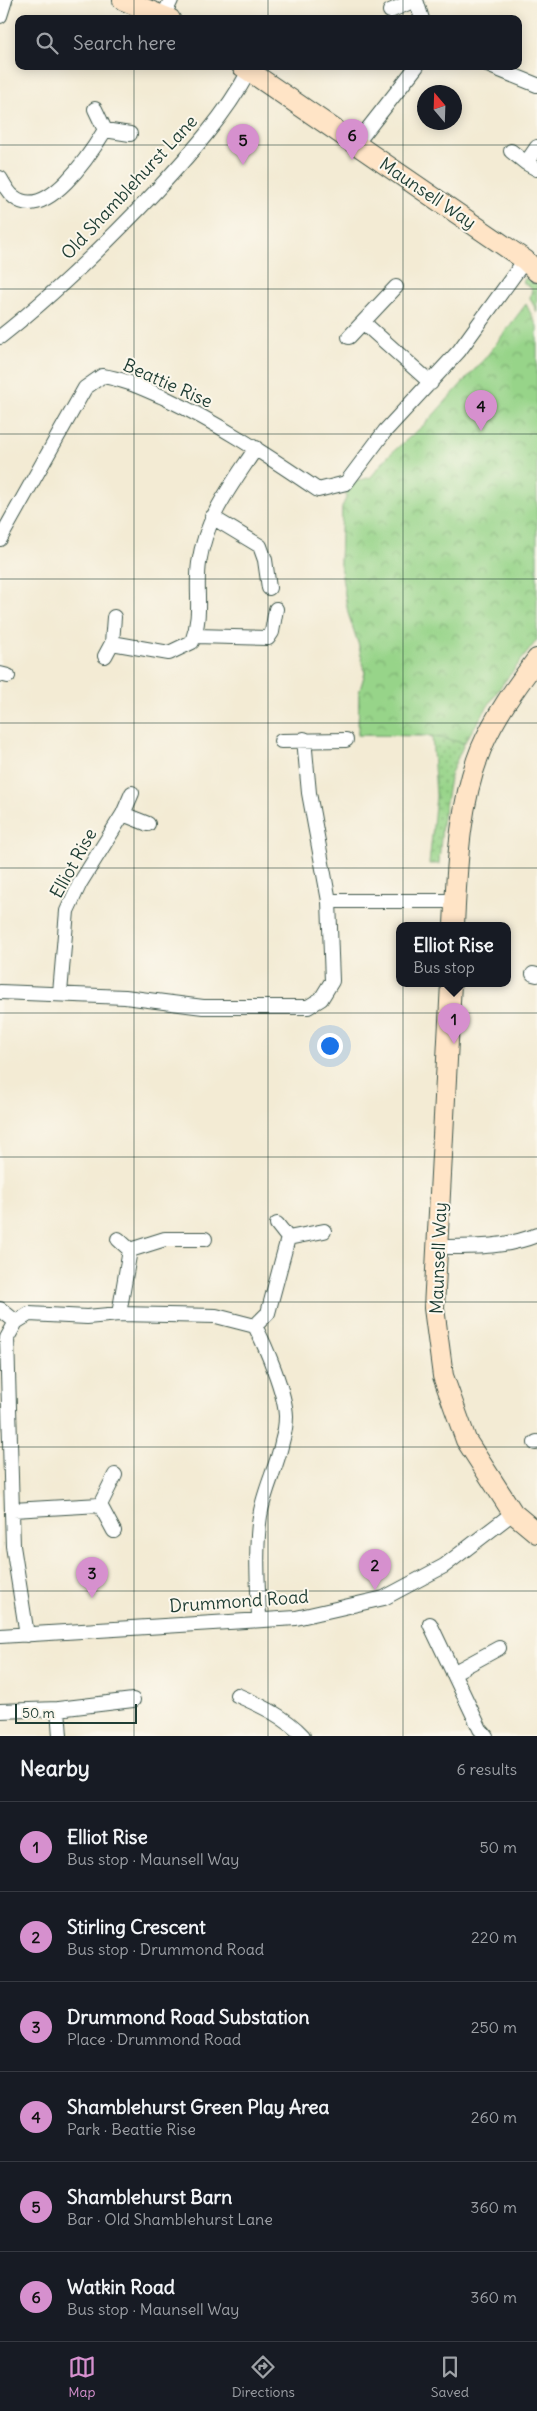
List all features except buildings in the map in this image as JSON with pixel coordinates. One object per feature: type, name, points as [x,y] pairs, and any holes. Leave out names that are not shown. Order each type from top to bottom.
[{"type":"street","points":[[0,16],[5,0]]},
{"type":"street","points":[[123,0],[168,11]]},
{"type":"street","points":[[390,11],[416,0],[421,15]]},
{"type":"street","name":"Old Shamblehurst Lane","points":[[0,337],[82,267],[118,232],[181,164],[224,113],[244,70]]},
{"type":"street","name":"Maunsell Way","points":[[248,70],[531,266]]},
{"type":"street","points":[[356,144],[414,70]]},
{"type":"street","points":[[499,70],[537,86]]},
{"type":"street","points":[[95,109],[106,130]]},
{"type":"street","points":[[106,130],[130,134]]},
{"type":"street","points":[[0,178],[14,198],[34,204],[47,199],[88,158],[106,130]]},
{"type":"street","points":[[511,151],[532,166],[537,148]]},
{"type":"street","name":"Beattie Rise","points":[[0,539],[86,388],[102,376],[122,379],[188,409],[256,448],[318,490],[346,483],[386,431],[431,383],[531,266]]},
{"type":"street","points":[[349,337],[396,287]]},
{"type":"street","points":[[364,323],[431,383]]},
{"type":"street","points":[[112,643],[169,653],[192,642],[199,624],[198,566],[203,539],[212,517],[256,448]]},
{"type":"street","points":[[212,517],[260,546],[265,560],[269,588]]},
{"type":"street","points":[[194,636],[268,638],[272,632],[276,609]]},
{"type":"street","points":[[105,656],[112,643],[114,617]]},
{"type":"street","points":[[454,922],[462,816],[481,751],[514,690],[537,659]]},
{"type":"street","points":[[0,992],[125,997],[203,1007],[308,1007],[321,1000],[332,981],[330,901],[309,793],[304,739]]},
{"type":"street","points":[[281,741],[304,739],[346,740]]},
{"type":"street","name":"Elliot Rise","points":[[60,993],[67,911],[80,883],[123,814],[132,792]]},
{"type":"street","points":[[123,814],[148,824]]},
{"type":"street","points":[[330,901],[455,902]]},
{"type":"street","name":"Maunsell Way","points":[[451,987],[434,1308],[443,1376],[466,1440],[514,1513],[537,1533]]},
{"type":"street","points":[[277,1224],[288,1238]]},
{"type":"street","points":[[288,1238],[324,1230]]},
{"type":"street","points":[[438,1247],[496,1246],[517,1243],[537,1236]]},
{"type":"street","points":[[255,1326],[268,1313],[288,1238]]},
{"type":"street","points":[[118,1239],[130,1250]]},
{"type":"street","points":[[130,1250],[165,1239],[205,1239]]},
{"type":"street","points":[[120,1314],[130,1250]]},
{"type":"street","points":[[0,1309],[16,1322]]},
{"type":"street","points":[[27,1634],[13,1546],[13,1510],[5,1462],[7,1338],[16,1322],[29,1314],[87,1317],[120,1314],[216,1316],[255,1326]]},
{"type":"street","points":[[255,1326],[268,1357],[286,1416],[282,1444],[260,1515],[257,1554],[259,1618]]},
{"type":"street","points":[[100,1505],[115,1475]]},
{"type":"street","points":[[13,1510],[100,1505]]},
{"type":"street","points":[[100,1505],[114,1531]]},
{"type":"street","name":"Drummond Road","points":[[0,1636],[259,1618],[296,1618],[384,1598],[444,1566],[514,1513]]},
{"type":"street","points":[[430,1624],[480,1729],[486,1736]]},
{"type":"street","points":[[453,1672],[499,1648]]},
{"type":"street","points":[[236,1695],[265,1706],[288,1720],[303,1736]]},
{"type":"street","points":[[0,1711],[58,1708],[133,1700]]},
{"type":"street","points":[[58,1708],[60,1736]]},
{"type":"green space","points":[[525,278],[537,284],[537,312],[530,298],[532,289],[523,282]]},
{"type":"green space","points":[[526,304],[537,326],[537,640],[499,689],[464,743],[432,736],[358,735],[359,693],[365,673],[359,646],[348,613],[340,564],[342,507],[346,498],[347,484],[371,477],[388,456],[426,423],[486,357]]},
{"type":"green space","points":[[342,507],[468,735],[451,773],[442,824],[439,864],[429,864],[436,796],[432,736],[358,735],[359,693],[365,673],[359,646],[348,613],[340,564]]},
{"type":"place","name":"Watkin Road","points":[[352,160]]},
{"type":"place","name":"Shamblehurst Barn","points":[[243,165]]},
{"type":"place","name":"Shamblehurst Green Play Area","points":[[481,431]]},
{"type":"place","name":"Elliot Rise","points":[[454,1044]]},
{"type":"place","name":"Stirling Crescent","points":[[375,1590]]},
{"type":"place","name":"Drummond Road Substation","points":[[92,1598]]}]
